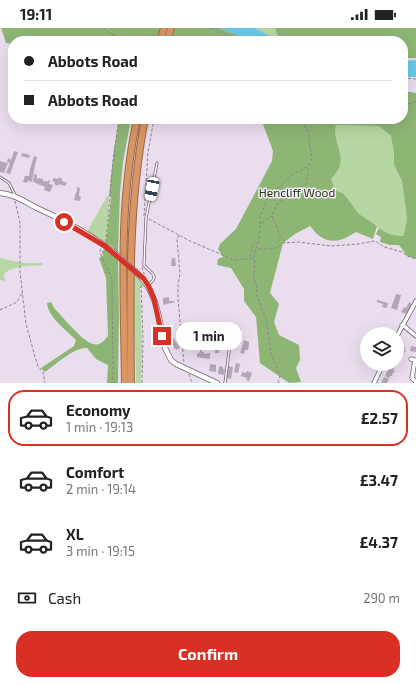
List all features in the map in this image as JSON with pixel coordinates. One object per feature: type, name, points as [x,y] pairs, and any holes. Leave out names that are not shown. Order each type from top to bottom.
[{"type":"highway","points":[[125,383],[123,252],[124,217],[129,161],[136,124]]},
{"type":"highway","points":[[131,383],[130,259],[134,195],[144,124]]},
{"type":"street","points":[[0,191],[16,197],[105,245],[136,272],[148,285],[154,299],[164,348],[167,355],[171,360],[187,369],[217,383]]},
{"type":"street","points":[[416,301],[402,325],[416,336]]},
{"type":"street","points":[[411,359],[415,360],[411,375],[416,382]]},
{"type":"street","points":[[374,383],[380,371]]},
{"type":"lane","points":[[148,285],[153,281],[154,276],[152,272],[144,265],[146,218],[157,163]]},
{"type":"lane","points":[[0,177],[9,183],[16,197]]},
{"type":"lane","points":[[225,383],[230,336]]},
{"type":"path","points":[[103,28],[115,36]]},
{"type":"path","points":[[210,28],[231,36]]},
{"type":"path","points":[[113,383],[112,281],[110,273],[101,257],[100,252],[105,245],[107,237],[113,161],[119,124]]},
{"type":"path","points":[[260,224],[272,216],[277,204],[307,183],[308,166],[312,159],[308,132],[304,124]]},
{"type":"path","points":[[253,258],[259,240],[259,220],[268,197],[292,175],[308,166]]},
{"type":"path","points":[[16,197],[15,200],[21,228],[20,260],[26,324],[37,362],[43,372],[45,383]]},
{"type":"path","points":[[272,216],[281,238],[286,243]]},
{"type":"path","points":[[144,217],[234,260],[253,258]]},
{"type":"path","points":[[179,235],[180,274],[178,299],[187,369],[192,383]]},
{"type":"path","points":[[254,252],[258,250],[272,249],[283,243],[298,242],[331,246],[375,241],[384,247],[402,252],[407,256],[416,259]]},
{"type":"path","points":[[258,242],[254,245],[253,258],[254,278],[257,288],[256,293],[267,322],[271,353],[280,376],[278,383]]},
{"type":"path","points":[[0,310],[17,302],[22,293]]},
{"type":"green space","points":[[1,28],[220,28],[239,36],[8,36],[8,43],[6,43]]},
{"type":"green space","points":[[255,28],[275,28],[278,36],[270,36]]},
{"type":"green space","points":[[275,28],[416,28],[416,58],[408,58],[408,36],[278,36]]},
{"type":"green space","name":"Hencliff Wood","points":[[408,92],[416,93],[416,259],[407,256],[399,245],[390,245],[380,242],[381,237],[376,234],[379,228],[396,236],[403,236],[407,218],[402,181],[394,165],[394,153],[391,136],[379,126],[336,125],[335,131],[340,152],[340,162],[339,168],[331,179],[335,190],[344,194],[359,214],[377,226],[373,239],[356,232],[344,239],[330,241],[320,236],[310,226],[295,234],[283,243],[270,293],[279,304],[274,322],[279,335],[299,345],[300,360],[296,368],[301,382],[289,383],[260,363],[256,317],[244,301],[244,289],[231,268],[217,265],[218,259],[223,257],[218,249],[220,244],[236,229],[272,161],[273,151],[263,124],[408,124]]},
{"type":"green space","points":[[118,124],[130,124],[123,162],[120,193],[118,251],[118,383],[107,383],[108,365],[96,359],[87,348],[76,350],[45,372],[41,368],[74,346],[76,340],[54,318],[48,308],[47,303],[51,302],[54,308],[78,334],[89,342],[93,344],[100,344],[108,336],[106,278],[99,258],[103,256],[102,252],[105,248],[112,252],[113,247],[106,243],[114,149]]},
{"type":"green space","points":[[336,125],[379,126],[391,136],[394,153],[394,165],[402,181],[407,218],[403,236],[387,234],[359,214],[344,194],[335,190],[331,179],[339,168],[340,162],[340,151],[335,130]]},
{"type":"green space","points":[[109,195],[106,243],[87,232],[107,196]]},
{"type":"green space","points":[[0,258],[23,263],[42,263],[43,265],[22,266],[12,269],[4,274],[5,281],[0,280]]},
{"type":"green space","points":[[132,272],[142,281],[141,283],[143,282],[146,286],[140,288],[142,348],[141,383],[136,383]]},
{"type":"water","points":[[220,28],[255,28],[270,36],[239,36]]},
{"type":"water","points":[[416,60],[416,77],[408,77],[408,61]]},
{"type":"building","points":[[14,151],[18,152],[10,174],[6,173],[10,163],[7,162],[8,158],[11,160]]},
{"type":"building","points":[[22,153],[30,155],[29,158],[21,156]]},
{"type":"building","points":[[34,156],[37,157],[32,182],[23,182],[25,176],[29,176]]},
{"type":"building","points":[[0,161],[8,163],[4,173],[0,172]]},
{"type":"building","points":[[34,174],[37,175],[37,180],[38,178],[43,179],[43,182],[47,181],[47,183],[48,180],[50,181],[49,184],[53,185],[50,192],[44,190],[45,187],[33,182]]},
{"type":"building","points":[[59,177],[62,181],[67,183],[65,186],[59,184],[58,186],[52,181],[54,178],[58,179]]},
{"type":"building","points":[[77,187],[80,188],[80,201],[74,200]]},
{"type":"building","points":[[172,258],[175,258],[176,266],[171,266]]},
{"type":"building","points":[[396,294],[401,295],[397,310],[391,308]]},
{"type":"building","points":[[169,297],[169,301],[175,302],[163,305],[163,298]]},
{"type":"building","points":[[377,300],[388,303],[387,308],[382,307],[383,304],[377,302]]},
{"type":"building","points":[[409,302],[412,304],[406,314],[401,312],[404,307],[406,308]]},
{"type":"building","points":[[236,328],[241,329],[238,341],[232,339],[233,336],[235,336],[236,333],[234,333]]},
{"type":"building","points":[[221,330],[225,331],[225,337],[228,337],[227,341],[221,340]]},
{"type":"building","points":[[173,337],[180,348],[176,350],[169,340]]},
{"type":"building","points":[[216,337],[220,338],[219,353],[215,353]]},
{"type":"building","points":[[244,340],[249,342],[249,344],[248,350],[245,350],[244,354],[240,353]]},
{"type":"building","points":[[411,346],[416,347],[416,352],[410,351]]},
{"type":"building","points":[[200,350],[204,352],[204,354],[210,353],[210,359],[197,357]]},
{"type":"building","points":[[236,363],[240,364],[238,373],[234,372]]},
{"type":"building","points":[[210,364],[216,365],[216,372],[209,371]]},
{"type":"building","points":[[219,366],[225,369],[224,375],[218,374]]},
{"type":"building","points":[[228,366],[233,367],[231,379],[226,378]]},
{"type":"building","points":[[247,371],[252,373],[249,381],[246,380],[247,378],[241,376],[242,372],[246,373]]},
{"type":"building","points":[[388,371],[395,371],[389,378],[385,376]]},
{"type":"building","points":[[384,377],[389,379],[387,383],[381,383]]},
{"type":"route","points":[[64,222],[105,246],[144,279],[154,299],[162,336]]}]
